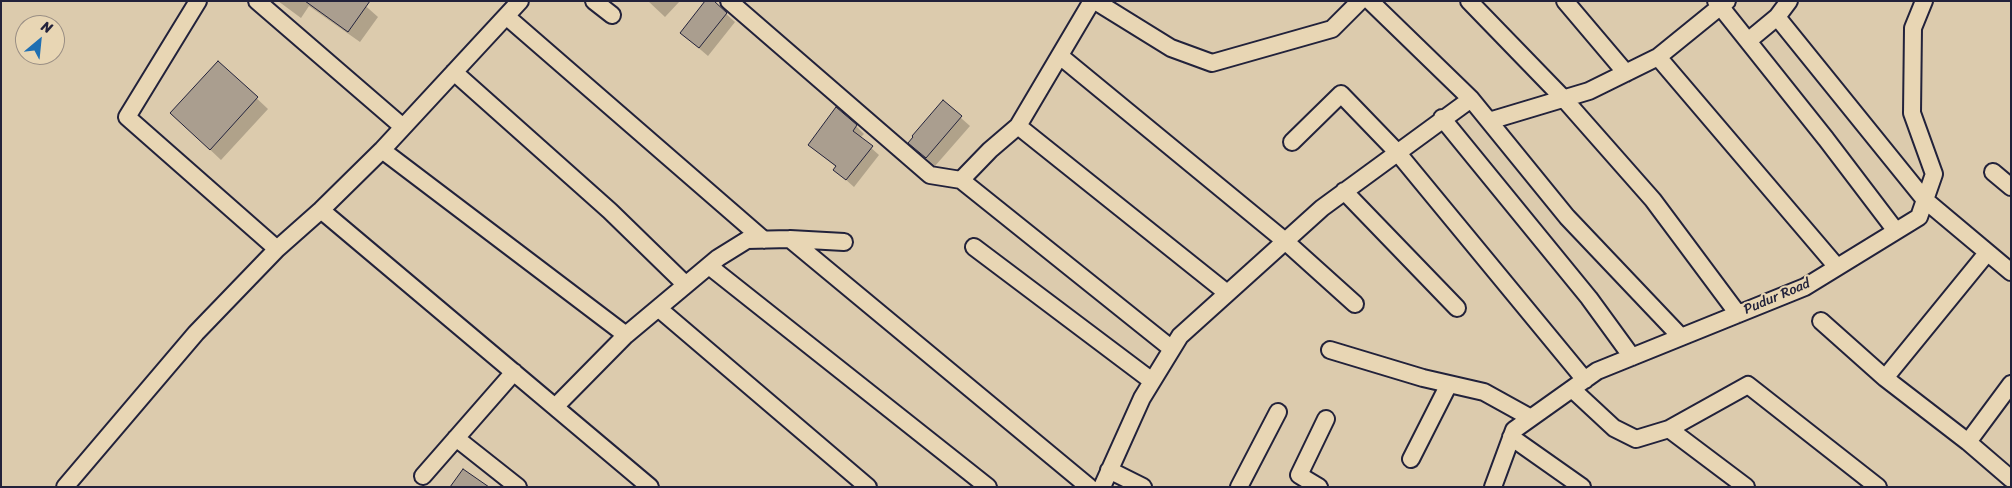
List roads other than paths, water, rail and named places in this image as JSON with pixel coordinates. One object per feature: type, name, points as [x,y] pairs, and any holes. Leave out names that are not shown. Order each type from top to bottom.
[{"type":"street","points":[[198,1],[127,117],[277,250]]},
{"type":"street","points":[[257,1],[403,127]]},
{"type":"street","points":[[65,487],[196,333],[277,250],[382,150],[520,1]]},
{"type":"street","points":[[594,1],[612,15]]},
{"type":"street","points":[[729,1],[930,175],[961,180],[1172,349]]},
{"type":"street","points":[[961,180],[990,150],[1018,126],[1093,1],[1171,48],[1212,63],[1332,29],[1360,1]]},
{"type":"street","points":[[1370,1],[1471,99],[1567,217],[1681,337]]},
{"type":"street","points":[[1469,1],[1564,99],[1653,200],[1738,314]]},
{"type":"street","points":[[1565,1],[1626,73]]},
{"type":"street","points":[[1748,41],[1777,17],[1789,1]]},
{"type":"street","name":"Pudur Road","points":[[1492,487],[1514,430],[1597,371],[1805,287],[1919,217],[1934,174],[1912,113],[1913,28],[1924,1]]},
{"type":"street","points":[[1490,121],[1589,91],[1658,57],[1721,3],[1748,41],[1826,139],[1896,232]]},
{"type":"street","points":[[506,16],[764,240]]},
{"type":"street","points":[[1777,17],[1925,200],[2011,272]]},
{"type":"street","points":[[1060,56],[1285,241],[1355,304]]},
{"type":"street","points":[[1658,57],[1837,267]]},
{"type":"street","points":[[454,72],[610,211],[686,285]]},
{"type":"street","points":[[1292,142],[1341,94],[1398,152],[1614,428],[1636,439],[1669,429],[1748,385],[1878,487]]},
{"type":"street","points":[[1102,487],[1142,398],[1180,336],[1322,208],[1442,118],[1471,99]]},
{"type":"street","points":[[1442,118],[1589,298],[1632,357]]},
{"type":"street","points":[[1018,126],[1227,293]]},
{"type":"street","points":[[382,150],[626,335]]},
{"type":"street","points":[[1993,172],[2011,187]]},
{"type":"street","points":[[1344,191],[1457,308]]},
{"type":"street","points":[[321,210],[650,487]]},
{"type":"street","points":[[790,239],[1089,487]]},
{"type":"street","points":[[555,407],[626,335],[709,266],[748,240],[790,239],[844,242]]},
{"type":"street","points":[[974,247],[1152,381]]},
{"type":"street","points":[[1884,378],[1987,252]]},
{"type":"street","points":[[709,266],[988,487]]},
{"type":"street","points":[[658,308],[868,487]]},
{"type":"street","points":[[1821,321],[1884,378],[1968,442],[2011,478]]},
{"type":"street","points":[[1330,350],[1423,378],[1484,392],[1531,418]]},
{"type":"street","points":[[423,476],[514,372]]},
{"type":"street","points":[[1411,459],[1449,384]]},
{"type":"street","points":[[1968,442],[2011,384]]},
{"type":"street","points":[[1239,487],[1278,412]]},
{"type":"street","points":[[1319,487],[1299,475],[1326,419]]},
{"type":"street","points":[[1669,429],[1746,487]]},
{"type":"street","points":[[1511,437],[1582,487]]},
{"type":"street","points":[[456,438],[518,487]]},
{"type":"street","points":[[1109,470],[1143,487]]}]
